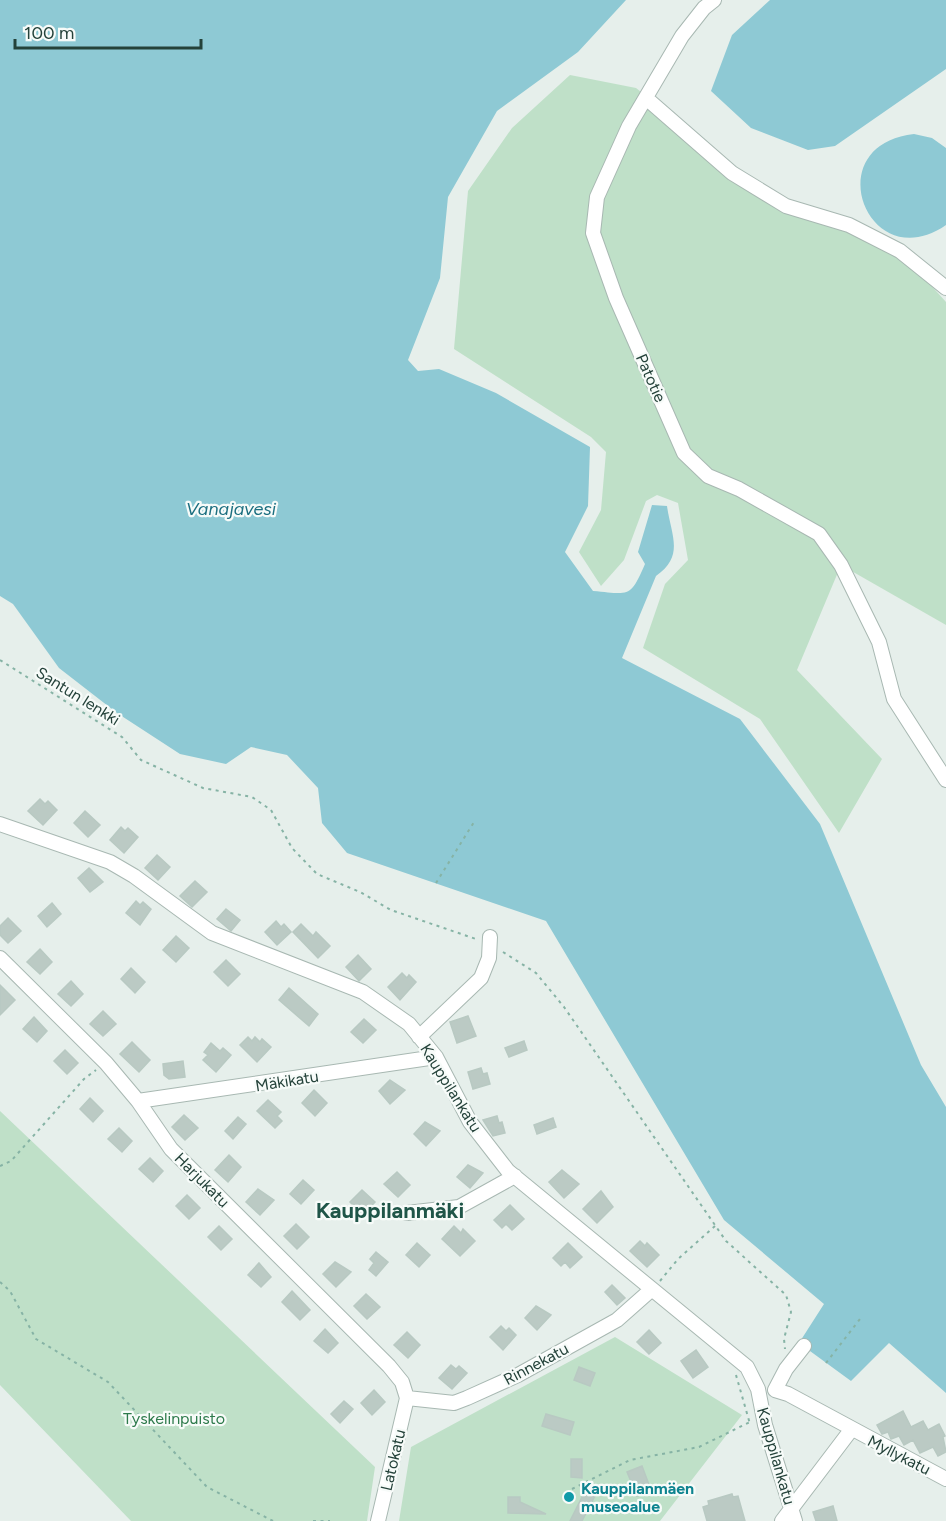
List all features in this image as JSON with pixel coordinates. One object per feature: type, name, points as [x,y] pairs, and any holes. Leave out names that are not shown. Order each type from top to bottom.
[{"type":"street","name":"Patotie","points":[[714,0],[704,8],[682,36],[629,126],[597,197],[593,233],[616,298],[684,453],[708,476],[739,489],[819,534],[841,565],[879,642],[894,699],[946,780]]},
{"type":"street","points":[[646,98],[732,173],[786,206],[849,225],[900,251],[946,288]]},
{"type":"street","name":"Kauppilankatu","points":[[0,824],[110,862],[134,876],[212,933],[363,992],[409,1024],[436,1057],[470,1122],[515,1176],[747,1367],[758,1389],[763,1415],[793,1515]]},
{"type":"street","points":[[419,1036],[481,978],[489,958],[490,941]]},
{"type":"street","name":"Harjukatu","points":[[0,958],[106,1062],[138,1101],[171,1149],[389,1366],[402,1382],[407,1398]]},
{"type":"street","name":"Mäkikatu","points":[[138,1101],[436,1057]]},
{"type":"street","points":[[407,1213],[459,1207],[515,1176]]},
{"type":"street","name":"Rinnekatu","points":[[407,1398],[454,1403],[467,1398],[518,1375],[617,1320],[652,1290]]},
{"type":"street","points":[[758,1389],[775,1390],[786,1369],[804,1346]]},
{"type":"street","name":"Myllykatu","points":[[775,1390],[788,1394],[851,1430],[946,1479]]},
{"type":"street","name":"Latokatu","points":[[378,1521],[407,1398]]},
{"type":"street","points":[[782,1521],[793,1515],[851,1430]]},
{"type":"path","name":"Santun lenkki","points":[[0,660],[122,737],[141,759],[203,788],[252,797],[271,810],[292,848],[317,874],[360,892],[391,910],[490,941]]},
{"type":"path","points":[[436,883],[474,822]]},
{"type":"path","points":[[490,941],[536,973],[726,1241],[786,1295],[791,1312],[784,1339],[786,1369]]},
{"type":"path","points":[[0,1166],[11,1161],[84,1079],[106,1062]]},
{"type":"path","points":[[652,1290],[678,1259],[715,1226]]},
{"type":"path","points":[[0,1282],[10,1291],[36,1339],[108,1382],[207,1487],[273,1521]]},
{"type":"path","points":[[826,1363],[860,1319]]},
{"type":"path","points":[[572,1489],[630,1460],[699,1447],[763,1415]]},
{"type":"path","points":[[313,1521],[330,1521]]},
{"type":"green space","points":[[570,75],[636,88],[786,206],[900,251],[946,302],[946,625],[841,565],[797,670],[882,759],[839,833],[760,719],[643,648],[665,584],[688,560],[678,503],[657,495],[646,501],[624,560],[601,586],[579,552],[601,510],[606,452],[591,437],[454,349],[468,191],[512,128]]},
{"type":"green space","name":"Tyskelinpuisto","points":[[0,1111],[375,1467],[367,1521],[131,1521],[0,1385]]},
{"type":"green space","points":[[615,1337],[742,1415],[660,1521],[399,1521],[411,1447]]},
{"type":"water","name":"Vanajavesi","points":[[0,0],[626,0],[578,52],[497,111],[448,197],[440,278],[408,360],[418,371],[439,369],[496,393],[590,447],[588,506],[565,552],[593,591],[621,593],[631,589],[645,564],[638,552],[652,505],[667,506],[674,544],[671,561],[656,576],[622,658],[740,719],[820,824],[921,1065],[946,1107],[946,1393],[889,1343],[851,1381],[799,1343],[824,1304],[724,1220],[546,921],[347,853],[322,823],[318,788],[287,755],[251,747],[226,764],[180,754],[117,713],[59,668],[13,604],[0,596]]},
{"type":"water","points":[[770,0],[946,0],[946,69],[835,146],[808,150],[751,128],[711,91],[732,35]]},
{"type":"water","points":[[914,134],[932,138],[946,148],[946,225],[918,237],[894,235],[876,223],[864,204],[860,182],[867,160],[884,143]]},
{"type":"building","points":[[40,799],[45,804],[48,801],[57,810],[43,825],[28,811]]},
{"type":"building","points":[[85,811],[100,825],[88,837],[74,823]]},
{"type":"building","points":[[121,827],[125,831],[128,828],[138,837],[124,853],[110,840]]},
{"type":"building","points":[[157,855],[170,867],[158,880],[145,868]]},
{"type":"building","points":[[89,868],[103,882],[90,892],[78,878]]},
{"type":"building","points":[[195,881],[207,892],[192,907],[180,896]]},
{"type":"building","points":[[136,901],[140,905],[143,902],[151,909],[140,925],[126,913]]},
{"type":"building","points":[[52,903],[61,914],[47,927],[38,916]]},
{"type":"building","points":[[226,909],[240,920],[231,931],[217,919]]},
{"type":"building","points":[[8,918],[21,931],[8,943],[0,935],[0,926]]},
{"type":"building","points":[[276,921],[281,927],[284,924],[291,932],[277,945],[265,932]]},
{"type":"building","points":[[301,924],[313,936],[316,932],[330,946],[318,958],[293,932]]},
{"type":"building","points":[[176,936],[189,948],[176,962],[163,950]]},
{"type":"building","points":[[40,949],[52,962],[40,974],[27,962]]},
{"type":"building","points":[[358,955],[371,969],[359,981],[346,967]]},
{"type":"building","points":[[226,960],[240,974],[228,986],[214,972]]},
{"type":"building","points":[[131,968],[145,982],[135,993],[121,979]]},
{"type":"building","points":[[402,973],[407,978],[409,975],[416,982],[400,1000],[388,987]]},
{"type":"building","points":[[71,981],[83,994],[71,1006],[58,994]]},
{"type":"building","points":[[0,985],[15,1000],[0,1015]]},
{"type":"building","points":[[289,988],[318,1014],[309,1026],[279,1000]]},
{"type":"building","points":[[103,1011],[116,1024],[103,1036],[90,1024]]},
{"type":"building","points":[[468,1016],[476,1036],[457,1043],[450,1022]]},
{"type":"building","points":[[34,1017],[47,1031],[37,1042],[23,1029]]},
{"type":"building","points":[[364,1019],[376,1030],[363,1043],[351,1032]]},
{"type":"building","points":[[248,1037],[252,1041],[255,1037],[260,1042],[262,1039],[271,1047],[257,1062],[240,1045]]},
{"type":"building","points":[[524,1041],[527,1050],[509,1057],[505,1048]]},
{"type":"building","points":[[132,1042],[150,1060],[139,1072],[120,1054]]},
{"type":"building","points":[[211,1043],[220,1051],[223,1048],[231,1055],[216,1072],[203,1060],[208,1055],[204,1052]]},
{"type":"building","points":[[65,1050],[78,1063],[67,1074],[54,1061]]},
{"type":"building","points":[[183,1061],[185,1077],[169,1079],[164,1075],[163,1064]]},
{"type":"building","points":[[481,1068],[483,1074],[487,1073],[490,1084],[473,1089],[468,1072]]},
{"type":"building","points":[[390,1080],[405,1090],[390,1104],[379,1091]]},
{"type":"building","points":[[314,1090],[327,1103],[315,1116],[302,1103]]},
{"type":"building","points":[[90,1098],[103,1111],[93,1122],[80,1109]]},
{"type":"building","points":[[268,1100],[281,1112],[277,1116],[282,1121],[275,1128],[257,1111]]},
{"type":"building","points":[[184,1115],[198,1128],[185,1140],[172,1127]]},
{"type":"building","points":[[497,1116],[499,1123],[502,1122],[505,1133],[493,1136],[483,1120]]},
{"type":"building","points":[[238,1117],[246,1124],[233,1139],[225,1131]]},
{"type":"building","points":[[553,1118],[556,1127],[537,1134],[534,1125]]},
{"type":"building","points":[[425,1122],[440,1131],[426,1146],[414,1134]]},
{"type":"building","points":[[119,1128],[132,1141],[122,1152],[108,1139]]},
{"type":"building","points":[[229,1155],[241,1167],[228,1182],[215,1170]]},
{"type":"building","points":[[150,1158],[163,1171],[153,1182],[139,1169]]},
{"type":"building","points":[[468,1165],[483,1173],[470,1188],[457,1177]]},
{"type":"building","points":[[562,1170],[579,1184],[564,1198],[549,1182]]},
{"type":"building","points":[[397,1172],[410,1185],[398,1197],[384,1184]]},
{"type":"building","points":[[303,1180],[314,1190],[301,1204],[290,1194]]},
{"type":"building","points":[[258,1189],[274,1200],[260,1215],[246,1202]]},
{"type":"building","points":[[362,1190],[375,1202],[363,1215],[350,1202]]},
{"type":"building","points":[[601,1191],[613,1207],[597,1223],[583,1209]]},
{"type":"building","points":[[187,1195],[200,1208],[189,1219],[176,1206]]},
{"type":"building","points":[[510,1205],[524,1219],[512,1230],[506,1224],[502,1228],[494,1220]]},
{"type":"building","points":[[296,1224],[309,1237],[297,1249],[284,1236]]},
{"type":"building","points":[[219,1226],[232,1239],[221,1250],[208,1237]]},
{"type":"building","points":[[454,1226],[461,1233],[463,1229],[475,1241],[460,1256],[442,1239]]},
{"type":"building","points":[[640,1241],[645,1246],[647,1243],[659,1255],[647,1267],[630,1251]]},
{"type":"building","points":[[417,1243],[430,1255],[419,1267],[406,1255]]},
{"type":"building","points":[[568,1243],[582,1257],[570,1268],[565,1262],[561,1266],[553,1258]]},
{"type":"building","points":[[376,1252],[388,1262],[376,1276],[369,1270],[374,1263],[370,1259]]},
{"type":"building","points":[[335,1262],[351,1272],[336,1287],[323,1274]]},
{"type":"building","points":[[259,1263],[271,1277],[261,1287],[248,1275]]},
{"type":"building","points":[[612,1285],[625,1298],[617,1305],[605,1292]]},
{"type":"building","points":[[292,1291],[310,1310],[300,1320],[282,1302]]},
{"type":"building","points":[[366,1294],[380,1307],[367,1319],[354,1306]]},
{"type":"building","points":[[536,1306],[551,1315],[537,1330],[525,1318]]},
{"type":"building","points":[[501,1326],[506,1331],[509,1328],[516,1335],[503,1350],[490,1337]]},
{"type":"building","points":[[325,1329],[338,1343],[328,1353],[314,1341]]},
{"type":"building","points":[[649,1330],[661,1343],[649,1354],[637,1342]]},
{"type":"building","points":[[407,1332],[420,1345],[408,1358],[394,1345]]},
{"type":"building","points":[[696,1350],[708,1367],[693,1378],[681,1361]]},
{"type":"building","points":[[451,1365],[456,1369],[459,1366],[467,1373],[452,1389],[439,1378]]},
{"type":"building","points":[[579,1367],[595,1373],[590,1386],[574,1380]]},
{"type":"building","points":[[374,1390],[385,1402],[372,1415],[361,1403]]},
{"type":"building","points":[[344,1401],[353,1409],[340,1423],[331,1414]]},
{"type":"building","points":[[903,1411],[911,1427],[923,1421],[928,1430],[939,1424],[945,1436],[943,1437],[946,1452],[938,1456],[933,1447],[920,1453],[913,1440],[904,1445],[899,1436],[891,1439],[888,1432],[882,1434],[877,1425]]},
{"type":"building","points":[[546,1414],[574,1422],[570,1435],[542,1426]]},
{"type":"building","points":[[571,1459],[582,1459],[582,1478],[571,1477]]},
{"type":"building","points":[[642,1466],[651,1490],[637,1496],[627,1472]]},
{"type":"building","points":[[587,1487],[597,1492],[582,1521],[570,1521]]},
{"type":"building","points":[[732,1494],[733,1497],[738,1496],[745,1521],[707,1521],[703,1507],[709,1505],[708,1501]]},
{"type":"building","points":[[508,1497],[520,1497],[520,1502],[546,1514],[508,1513]]},
{"type":"building","points":[[833,1506],[837,1521],[816,1521],[813,1512]]},
{"type":"place","name":"Kauppilanmäen museoalue","points":[[569,1497]]},
{"type":"district","name":"Kauppilanmäki","points":[[390,1210]]}]
